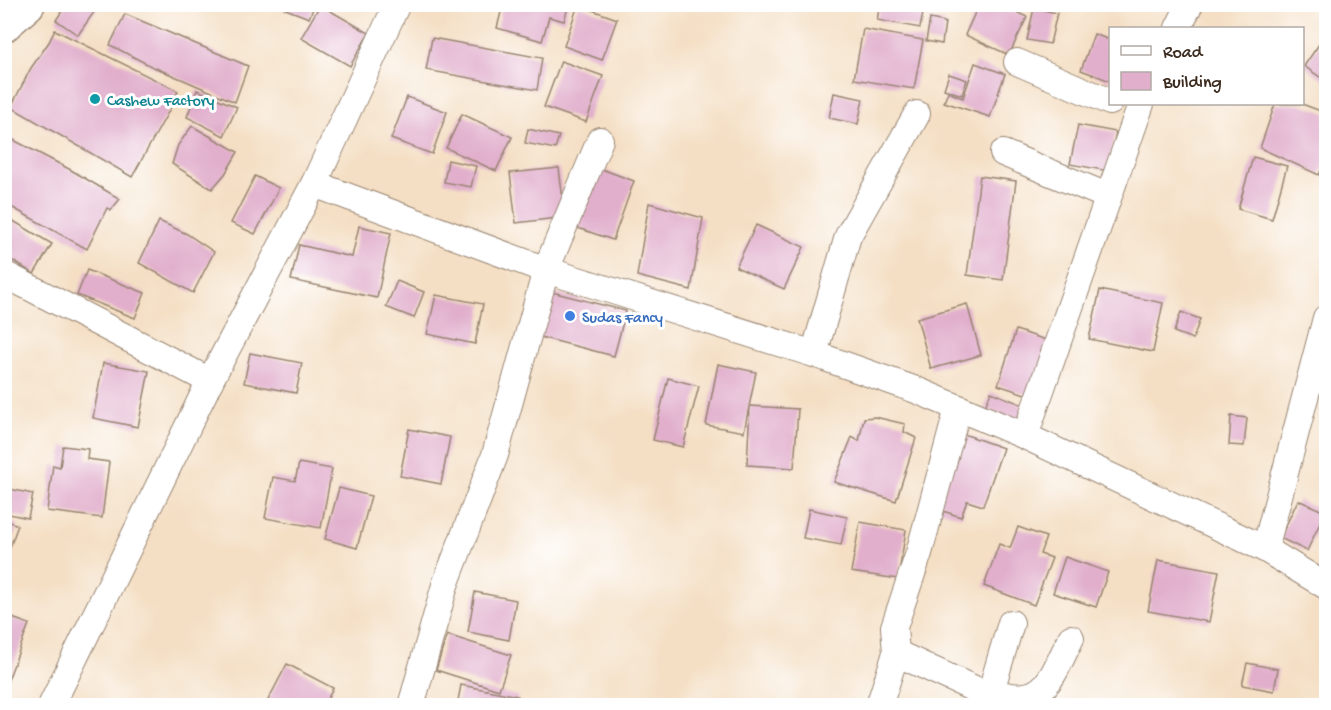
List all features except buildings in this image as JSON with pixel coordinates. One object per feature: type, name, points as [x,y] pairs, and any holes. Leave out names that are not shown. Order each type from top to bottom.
[{"type":"main road","points":[[4,25],[28,4]]},
{"type":"street","points":[[51,705],[210,381],[314,184],[397,4]]},
{"type":"street","points":[[1178,27],[1190,4]]},
{"type":"street","points":[[1017,62],[1109,102]]},
{"type":"street","points":[[1025,436],[1107,196],[1131,107]]},
{"type":"street","points":[[814,354],[848,236],[917,114]]},
{"type":"street","points":[[411,705],[445,585],[495,455],[546,270],[600,140]]},
{"type":"street","points":[[1003,153],[1107,196]]},
{"type":"street","points":[[314,184],[546,270],[814,354],[916,390],[1025,436],[1264,549],[1326,586]]},
{"type":"street","points":[[4,274],[210,381]]},
{"type":"street","points":[[1264,549],[1326,318]]},
{"type":"street","points":[[879,705],[897,653],[894,627],[919,554],[958,408]]},
{"type":"street","points":[[991,691],[1011,623]]},
{"type":"street","points":[[897,653],[981,692],[991,691],[1022,700],[1044,688],[1055,674],[1071,638]]},
{"type":"place","name":"Cashew Factory","points":[[95,99]]},
{"type":"place","name":"Sudas Fancy","points":[[570,316]]}]
